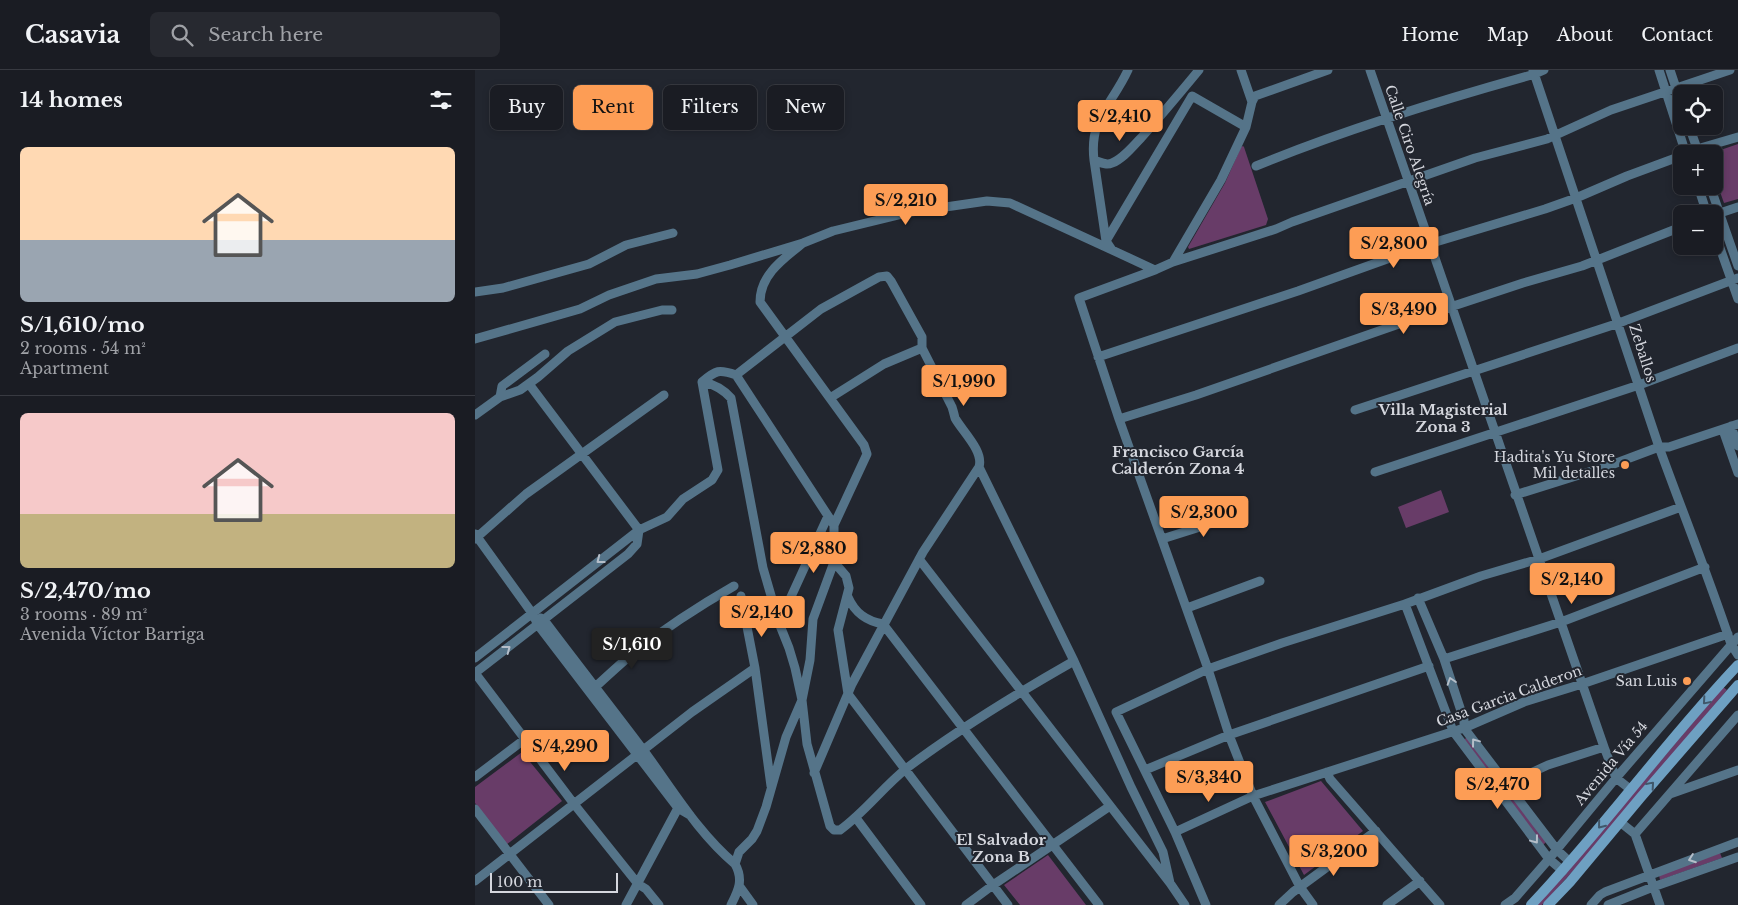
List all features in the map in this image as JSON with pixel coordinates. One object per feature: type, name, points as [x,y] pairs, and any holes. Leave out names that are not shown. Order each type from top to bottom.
[{"type":"main road","points":[[1531,905],[1563,871],[1630,789],[1738,665]]},
{"type":"main road","points":[[1548,905],[1570,882],[1738,685]]},
{"type":"street","points":[[1113,250],[1106,241],[1094,160],[1093,137],[1097,124],[1128,70]]},
{"type":"street","points":[[1094,160],[1108,164],[1114,163],[1167,109],[1199,70]]},
{"type":"street","points":[[1241,70],[1252,102]]},
{"type":"street","points":[[1173,262],[1221,180],[1246,127],[1255,96],[1328,70]]},
{"type":"street","name":"Calle Ciro Alegría","points":[[1370,70],[1603,747],[1616,778],[1630,789]]},
{"type":"street","points":[[1256,166],[1386,119],[1544,70]]},
{"type":"street","points":[[1659,70],[1684,145]]},
{"type":"street","points":[[1670,70],[1675,85]]},
{"type":"street","points":[[1685,85],[1730,70]]},
{"type":"street","name":"Zeballos","points":[[1534,72],[1596,261],[1619,322],[1659,447],[1705,566],[1731,644],[1738,655]]},
{"type":"street","points":[[1313,905],[1301,887],[1253,796],[1229,735],[1209,669],[1119,418],[1079,298],[1173,262],[1276,229],[1475,158],[1555,135],[1611,110],[1673,89]]},
{"type":"street","points":[[1106,241],[1192,96],[1246,127]]},
{"type":"street","points":[[1715,145],[1738,137]]},
{"type":"street","points":[[1098,357],[1288,294],[1429,244],[1545,209],[1673,159]]},
{"type":"street","points":[[475,339],[580,309],[609,295],[656,279],[697,274],[803,243],[833,231],[911,212],[987,201],[1010,203],[1155,270]]},
{"type":"street","points":[[1723,212],[1738,207]]},
{"type":"street","points":[[1723,229],[1738,266]]},
{"type":"street","points":[[1119,418],[1197,395],[1396,325],[1596,261],[1673,230]]},
{"type":"street","points":[[475,292],[503,288],[589,264],[626,245],[673,233]]},
{"type":"street","points":[[735,864],[739,852],[757,831],[771,791],[786,737],[802,700],[810,660],[813,619],[835,562],[834,524],[867,454],[864,445],[760,302],[760,293],[771,271],[803,243]]},
{"type":"street","points":[[1723,252],[1735,279],[1738,299]]},
{"type":"street","points":[[736,375],[821,310],[879,277],[887,276],[922,336],[922,348],[952,406],[954,416],[967,432],[979,457],[979,467],[1163,852],[1170,883]]},
{"type":"street","points":[[1355,410],[1619,322],[1735,279]]},
{"type":"street","points":[[475,415],[501,397],[514,393],[529,384],[567,351],[615,322],[662,310],[672,310]]},
{"type":"street","points":[[830,398],[884,364],[922,348]]},
{"type":"street","points":[[1375,472],[1639,385],[1738,348]]},
{"type":"street","points":[[501,397],[502,386],[545,354]]},
{"type":"street","points":[[702,382],[715,372],[723,370],[736,375],[834,524]]},
{"type":"street","points":[[475,658],[639,530],[667,516],[683,499],[713,480],[717,470],[702,382]]},
{"type":"street","points":[[702,382],[726,392],[731,398],[763,568],[779,623],[789,648],[802,700],[807,744],[814,773],[830,826],[834,830],[840,830],[856,818],[905,770],[962,728],[1073,661]]},
{"type":"street","points":[[529,384],[639,530],[637,544],[628,554],[475,673],[574,804],[638,884],[646,889],[659,905]]},
{"type":"street","points":[[664,395],[526,494],[476,537],[532,613],[541,622],[690,815],[721,852],[735,864],[740,878],[740,887],[731,905]]},
{"type":"street","points":[[1515,495],[1611,465],[1659,447],[1669,447],[1731,427]]},
{"type":"street","points":[[1731,427],[1738,446]]},
{"type":"street","points":[[1731,427],[1738,473]]},
{"type":"street","points":[[814,773],[848,694],[883,624],[919,560],[979,467]]},
{"type":"street","points":[[1206,905],[1175,832],[1116,712],[1209,669],[1282,643],[1405,604],[1481,576],[1539,559],[1681,507]]},
{"type":"street","points":[[1163,539],[1238,515]]},
{"type":"street","points":[[779,623],[828,516]]},
{"type":"street","points":[[919,560],[1170,883],[1185,905]]},
{"type":"street","points":[[835,562],[846,576],[849,588],[838,630],[848,694],[1009,905]]},
{"type":"street","points":[[1444,659],[1561,622],[1705,566]]},
{"type":"street","points":[[1187,608],[1260,580]]},
{"type":"street","points":[[592,689],[662,632],[698,607],[734,586]]},
{"type":"street","points":[[741,596],[755,668],[771,791]]},
{"type":"street","points":[[848,596],[852,607],[864,618],[883,624],[1099,905]]},
{"type":"street","points":[[1418,598],[1444,659],[1464,720],[1464,728],[1557,850],[1570,862]]},
{"type":"street","points":[[1405,604],[1453,731],[1549,859],[1563,871]]},
{"type":"street","name":"Casa Garcia Calderon","points":[[1175,832],[1253,796],[1464,728],[1524,702],[1728,634]]},
{"type":"street","name":"Avenida Vía 54","points":[[1505,905],[1515,898],[1557,850],[1616,778],[1738,637]]},
{"type":"street","points":[[1145,770],[1229,735],[1429,666]]},
{"type":"street","points":[[475,881],[692,712],[755,668]]},
{"type":"street","points":[[1635,834],[1738,715]]},
{"type":"street","points":[[475,777],[525,739]]},
{"type":"street","points":[[1507,784],[1548,765],[1603,747]]},
{"type":"street","points":[[641,753],[678,808],[690,815]]},
{"type":"street","points":[[1669,794],[1738,770]]},
{"type":"street","points":[[1327,772],[1376,832],[1440,905]]},
{"type":"street","points":[[966,905],[1052,844],[1110,806]]},
{"type":"street","points":[[626,905],[678,808]]},
{"type":"street","points":[[475,809],[549,905]]},
{"type":"street","points":[[856,818],[921,905]]},
{"type":"street","points":[[1620,822],[1635,834],[1660,905]]},
{"type":"street","points":[[1279,905],[1376,832]]},
{"type":"street","points":[[1591,905],[1605,892],[1738,842]]},
{"type":"street","points":[[1608,905],[1738,857]]},
{"type":"street","points":[[1387,905],[1419,881]]},
{"type":"street","points":[[740,887],[753,905]]},
{"type":"shaded area","points":[[1738,144],[1738,199],[1724,203],[1721,195],[1723,195],[1723,149]]},
{"type":"shaded area","points":[[1243,146],[1268,219],[1266,225],[1189,249],[1188,247],[1225,183]]},
{"type":"shaded area","points":[[1441,490],[1449,512],[1406,528],[1398,507]]},
{"type":"shaded area","points":[[1723,687],[1727,690],[1582,861],[1542,905],[1535,905],[1614,816]]},
{"type":"shaded area","points":[[1467,738],[1546,842],[1543,845],[1464,739]]},
{"type":"shaded area","points":[[522,752],[562,801],[506,845],[475,803],[475,787]]},
{"type":"shaded area","points":[[1321,781],[1363,831],[1304,875],[1265,802]]},
{"type":"shaded area","points":[[1720,853],[1722,858],[1660,880],[1659,875]]},
{"type":"shaded area","points":[[1048,855],[1086,905],[1020,905],[1004,885]]},
{"type":"place","name":"Hadita's Yu Store Mil detalles","points":[[1625,465]]},
{"type":"place","name":"San Luis","points":[[1687,681]]},
{"type":"district","name":"Villa Magisterial Zona 3","points":[[1443,418]]},
{"type":"district","name":"Francisco García Calderón Zona 4","points":[[1178,460]]},
{"type":"district","name":"El Salvador Zona B","points":[[1001,848]]}]
